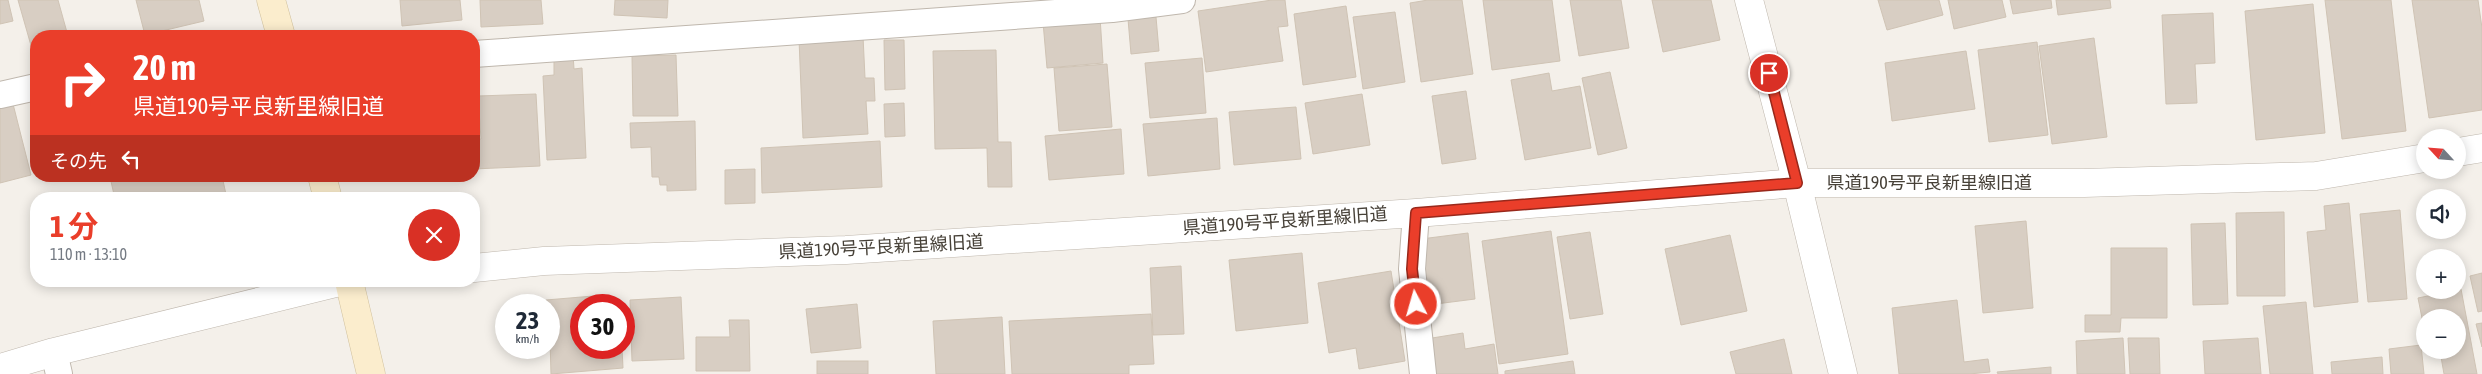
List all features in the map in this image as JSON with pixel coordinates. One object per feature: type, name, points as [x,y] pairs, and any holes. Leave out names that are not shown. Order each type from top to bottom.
[{"type":"main road","points":[[270,0],[275,30]]},
{"type":"main road","points":[[350,287],[371,374]]},
{"type":"street","points":[[480,54],[1112,9],[1182,0]]},
{"type":"street","points":[[1750,0],[1843,374]]},
{"type":"street","points":[[0,94],[30,88]]},
{"type":"street","points":[[2466,151],[2482,148]]},
{"type":"street","name":"県道190号平良新里線旧道","points":[[480,267],[544,261],[846,250],[1416,213],[1797,183],[2084,183],[2316,176],[2416,159]]},
{"type":"street","points":[[1416,213],[1412,269],[1423,374]]},
{"type":"street","points":[[0,368],[56,363],[323,287]]},
{"type":"building","points":[[0,0],[8,0],[13,21],[0,24]]},
{"type":"building","points":[[18,0],[58,0],[66,30],[30,30],[30,42]]},
{"type":"building","points":[[136,0],[199,0],[204,21],[166,30],[144,30]]},
{"type":"building","points":[[400,0],[460,0],[462,20],[402,26]]},
{"type":"building","points":[[480,0],[541,0],[543,24],[481,27]]},
{"type":"building","points":[[615,0],[668,0],[667,18],[614,15]]},
{"type":"building","points":[[1272,0],[1285,0],[1288,26],[1278,27],[1283,61],[1206,72],[1198,11]]},
{"type":"building","points":[[1428,0],[1462,0],[1473,74],[1421,82],[1410,3]]},
{"type":"building","points":[[1483,0],[1552,0],[1560,61],[1492,70]]},
{"type":"building","points":[[1570,0],[1621,0],[1629,48],[1579,56]]},
{"type":"building","points":[[1652,0],[1711,0],[1720,40],[1663,52]]},
{"type":"building","points":[[1878,0],[1939,0],[1943,15],[1887,30]]},
{"type":"building","points":[[1948,0],[2002,0],[2006,17],[1954,29]]},
{"type":"building","points":[[2010,0],[2051,0],[2052,8],[2013,14]]},
{"type":"building","points":[[2056,0],[2110,0],[2111,8],[2058,15]]},
{"type":"building","points":[[2325,0],[2391,0],[2406,131],[2342,139]]},
{"type":"building","points":[[2412,0],[2478,0],[2482,28],[2482,110],[2429,118]]},
{"type":"building","points":[[2313,4],[2325,133],[2256,140],[2245,11]]},
{"type":"building","points":[[1346,6],[1356,77],[1303,85],[1294,14]]},
{"type":"building","points":[[1395,12],[1405,82],[1363,89],[1353,17]]},
{"type":"building","points":[[2213,13],[2215,63],[2195,64],[2197,103],[2166,104],[2162,15]]},
{"type":"building","points":[[1100,17],[1103,63],[1047,68],[1043,22]]},
{"type":"building","points":[[1156,17],[1159,51],[1131,54],[1128,19]]},
{"type":"building","points":[[863,36],[865,78],[874,78],[875,101],[866,101],[868,134],[803,138],[799,39]]},
{"type":"building","points":[[2094,38],[2107,137],[2052,144],[2039,46]]},
{"type":"building","points":[[884,40],[904,40],[905,89],[885,90]]},
{"type":"building","points":[[2037,42],[2048,135],[1989,142],[1978,50]]},
{"type":"building","points":[[996,50],[998,142],[1011,142],[1012,187],[988,187],[987,148],[935,149],[933,51]]},
{"type":"building","points":[[1966,51],[1975,109],[1892,121],[1885,63]]},
{"type":"building","points":[[573,54],[574,69],[582,68],[586,158],[547,160],[543,76],[554,75],[554,55]]},
{"type":"building","points":[[676,55],[678,116],[633,116],[632,56]]},
{"type":"building","points":[[1202,58],[1206,113],[1150,118],[1145,63]]},
{"type":"building","points":[[1107,64],[1112,127],[1059,131],[1054,68]]},
{"type":"building","points":[[1610,72],[1627,148],[1598,155],[1582,78]]},
{"type":"building","points":[[1549,73],[1552,91],[1580,86],[1591,148],[1525,160],[1511,80]]},
{"type":"building","points":[[1466,91],[1476,159],[1442,164],[1432,96]]},
{"type":"building","points":[[536,94],[540,166],[480,169],[480,96]]},
{"type":"building","points":[[1362,94],[1370,145],[1313,154],[1305,103]]},
{"type":"building","points":[[12,100],[30,175],[0,183],[0,103]]},
{"type":"building","points":[[904,103],[905,136],[885,137],[884,104]]},
{"type":"building","points":[[1296,107],[1301,159],[1234,165],[1229,112]]},
{"type":"building","points":[[1217,118],[1220,169],[1148,176],[1143,124]]},
{"type":"building","points":[[695,121],[696,190],[667,191],[667,185],[660,185],[659,177],[652,177],[651,147],[631,148],[630,123]]},
{"type":"building","points":[[1121,129],[1124,174],[1049,180],[1045,136]]},
{"type":"building","points":[[880,141],[882,187],[762,193],[761,148]]},
{"type":"building","points":[[755,169],[755,203],[725,204],[725,170]]},
{"type":"building","points":[[111,182],[223,182],[225,192],[113,192]]},
{"type":"building","points":[[2349,203],[2358,302],[2314,307],[2307,232],[2326,230],[2324,206]]},
{"type":"building","points":[[2400,210],[2407,299],[2368,302],[2360,214]]},
{"type":"building","points":[[2284,212],[2285,296],[2237,296],[2236,213]]},
{"type":"building","points":[[2026,221],[2033,308],[1983,313],[1975,226]]},
{"type":"building","points":[[2225,223],[2228,304],[2193,305],[2191,224]]},
{"type":"building","points":[[1551,231],[1568,354],[1499,364],[1482,241]]},
{"type":"building","points":[[1590,232],[1603,314],[1570,319],[1557,237]]},
{"type":"building","points":[[1468,233],[1475,299],[1428,305],[1421,239]]},
{"type":"building","points":[[1730,235],[1747,311],[1681,325],[1665,249]]},
{"type":"building","points":[[2111,248],[2167,248],[2167,318],[2121,318],[2120,332],[2085,332],[2085,315],[2111,315]]},
{"type":"building","points":[[1302,253],[1308,323],[1236,331],[1229,260]]},
{"type":"building","points":[[1181,266],[1184,334],[1153,335],[1150,268]]},
{"type":"building","points":[[1391,271],[1405,361],[1359,369],[1356,348],[1329,353],[1318,283]]},
{"type":"building","points":[[2482,273],[2482,311],[2478,312],[2470,276]]},
{"type":"building","points":[[681,297],[684,359],[632,361],[632,359],[635,359],[635,300]]},
{"type":"building","points":[[570,298],[570,359],[623,359],[623,368],[551,374],[551,359],[560,359],[560,299]]},
{"type":"building","points":[[2418,299],[2463,299],[2465,309],[2420,309]]},
{"type":"building","points":[[1957,300],[1964,362],[1988,359],[1990,372],[1969,374],[1899,374],[1892,308]]},
{"type":"building","points":[[2306,302],[2313,374],[2270,374],[2263,306]]},
{"type":"building","points":[[857,304],[861,348],[811,353],[806,309]]},
{"type":"building","points":[[1151,314],[1154,364],[1129,365],[1129,374],[1012,374],[1009,321]]},
{"type":"building","points":[[2466,316],[2477,374],[2444,374],[2441,359],[2466,359]]},
{"type":"building","points":[[1002,317],[1005,374],[936,374],[933,321]]},
{"type":"building","points":[[729,320],[749,320],[750,371],[696,371],[696,337],[730,337]]},
{"type":"building","points":[[2482,323],[2482,347],[2476,324]]},
{"type":"building","points":[[1463,333],[1465,349],[1494,344],[1498,374],[1431,374],[1426,339]]},
{"type":"building","points":[[2123,338],[2125,374],[2077,374],[2076,341]]},
{"type":"building","points":[[2128,338],[2159,338],[2160,374],[2130,374]]},
{"type":"building","points":[[2258,338],[2261,374],[2205,374],[2203,341]]},
{"type":"building","points":[[1784,339],[1792,374],[1736,374],[1730,352]]},
{"type":"building","points":[[2416,346],[2416,359],[2422,359],[2424,374],[2391,374],[2389,349]]},
{"type":"building","points":[[2382,357],[2383,374],[2332,374],[2331,362]]},
{"type":"building","points":[[817,361],[868,361],[868,374],[817,374]]},
{"type":"building","points":[[1573,361],[1575,374],[1505,374],[1505,371]]},
{"type":"building","points":[[2051,367],[2051,374],[1998,374],[1997,372]]},
{"type":"route","points":[[1416,304],[1412,269],[1416,213],[1797,183],[1769,73]]}]
